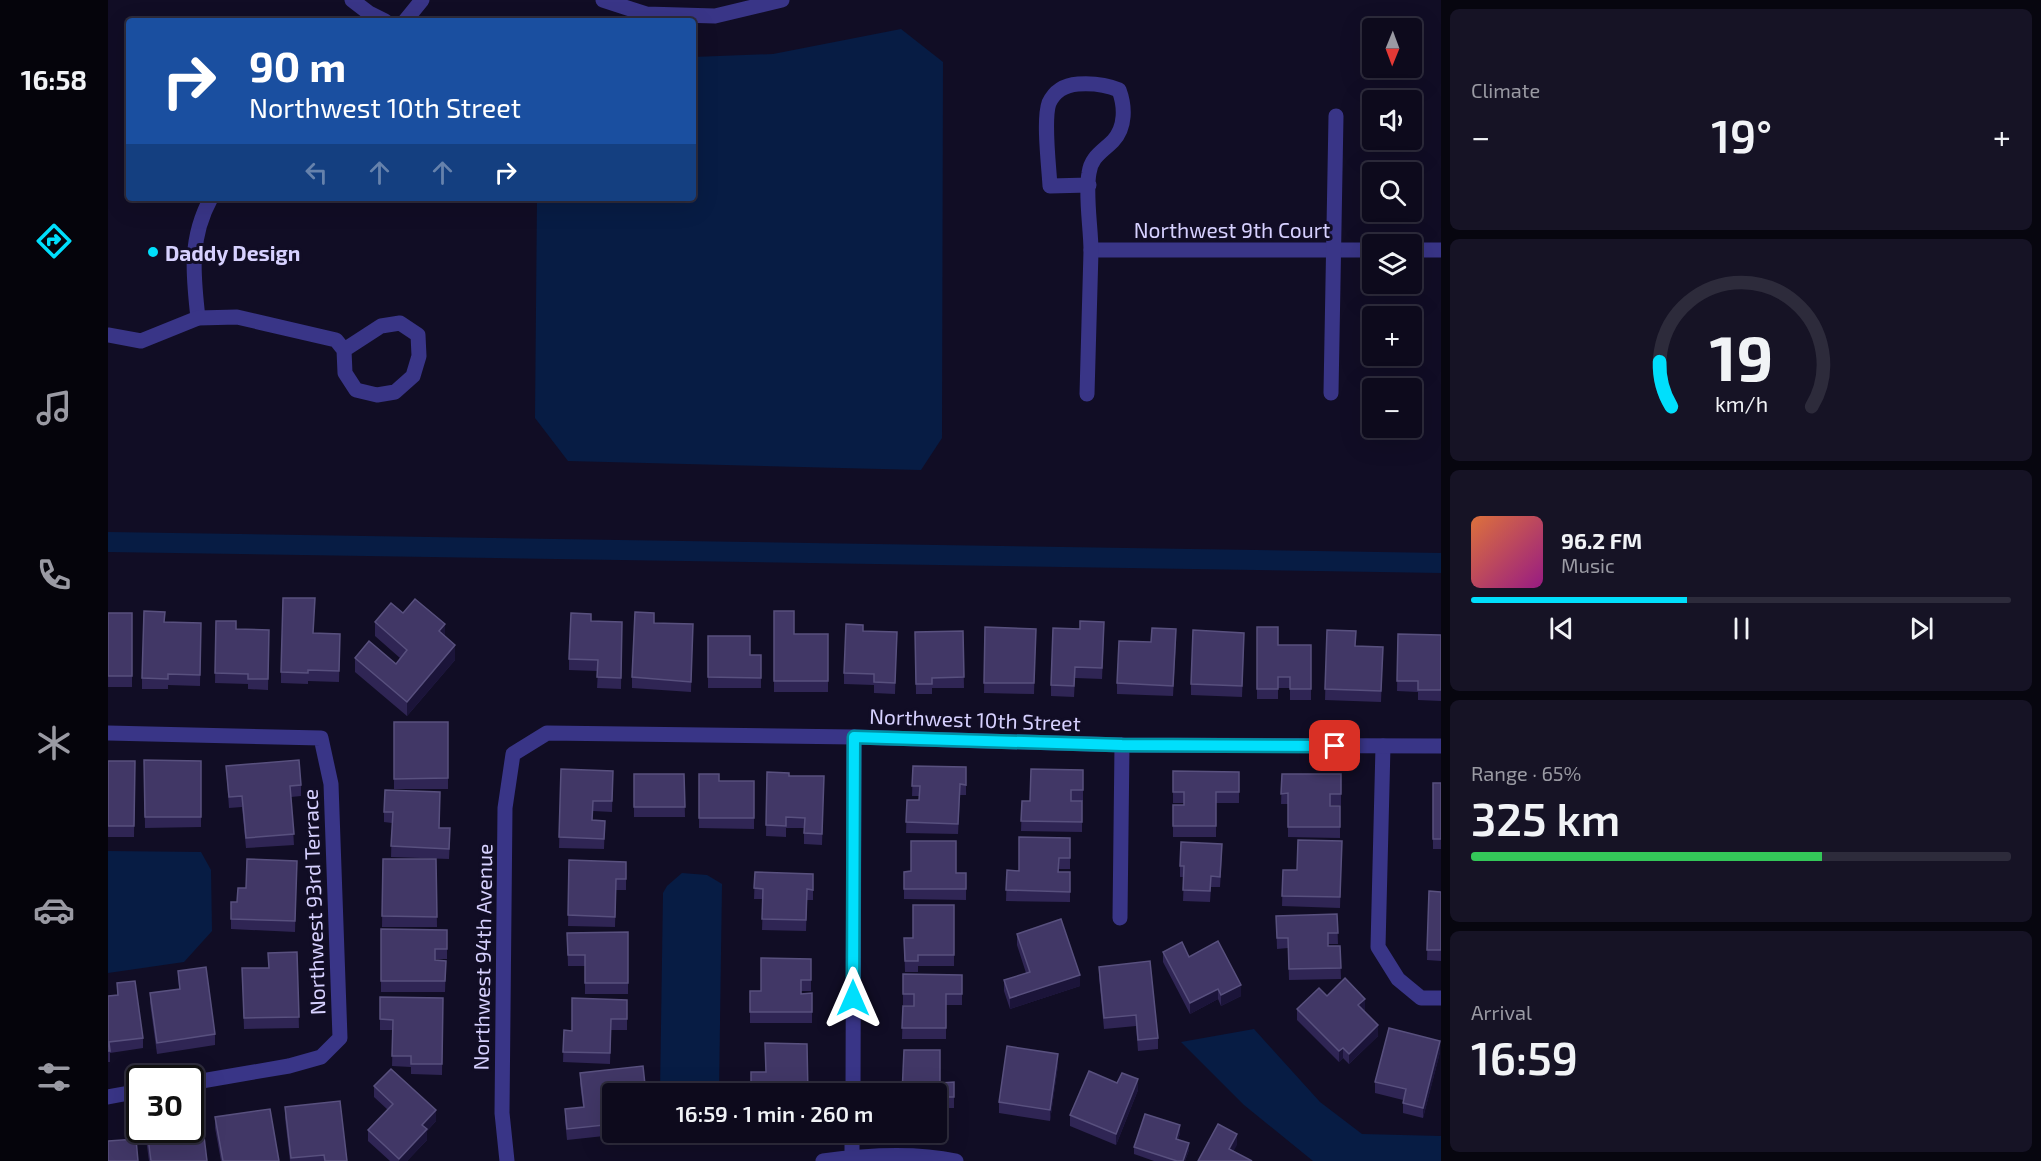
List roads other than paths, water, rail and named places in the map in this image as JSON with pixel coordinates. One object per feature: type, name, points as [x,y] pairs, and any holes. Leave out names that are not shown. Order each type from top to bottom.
[{"type":"street","points":[[352,0],[379,18]]},
{"type":"street","points":[[407,18],[422,0]]},
{"type":"street","points":[[603,0],[646,14],[715,16],[782,0]]},
{"type":"street","points":[[1087,394],[1091,250],[1089,185],[1088,174],[1093,159],[1114,140],[1122,125],[1124,104],[1119,90],[1105,84],[1068,84],[1057,92],[1049,104],[1047,127],[1050,186],[1089,185]]},
{"type":"street","points":[[1331,393],[1336,116]]},
{"type":"street","points":[[198,318],[194,280],[194,243],[204,210],[209,201]]},
{"type":"street","name":"Northwest 9th Court","points":[[1091,250],[1362,250]]},
{"type":"street","points":[[1422,250],[1441,250]]},
{"type":"street","points":[[108,335],[141,341],[198,318],[237,316],[336,340],[344,350],[345,373],[356,390],[377,395],[395,392],[413,375],[419,356],[418,335],[400,323],[381,326],[344,350]]},
{"type":"street","name":"Northwest 93rd Terrace","points":[[108,733],[321,738],[331,784],[340,1038],[321,1057],[289,1066],[204,1081]]},
{"type":"street","name":"Northwest 10th Street","points":[[513,754],[547,733],[854,737],[1122,745],[1441,746]]},
{"type":"street","points":[[853,1083],[854,737]]},
{"type":"street","points":[[1120,918],[1122,745]]},
{"type":"street","points":[[1383,746],[1378,947],[1398,979],[1421,998],[1441,998]]},
{"type":"street","name":"Northwest 94th Avenue","points":[[507,1161],[502,1113],[505,808],[513,754]]},
{"type":"street","points":[[108,1097],[126,1094]]},
{"type":"street","points":[[852,1143],[852,1157]]},
{"type":"street","points":[[824,1161],[852,1157],[927,1155],[956,1161]]},
{"type":"water","points":[[901,29],[943,62],[942,438],[921,470],[568,461],[535,418],[537,201],[696,201],[696,57],[773,54]]},
{"type":"water","points":[[108,851],[201,852],[211,870],[212,931],[184,962],[108,973]]},
{"type":"water","points":[[682,873],[707,875],[722,884],[719,1083],[660,1083],[663,893],[667,886]]},
{"type":"water","points":[[1254,1029],[1320,1102],[1362,1134],[1441,1136],[1441,1161],[1313,1161],[1244,1105],[1181,1042]]},
{"type":"waterway","points":[[108,542],[1441,563]]},
{"type":"place","name":"Daddy Design","points":[[153,252]]}]
